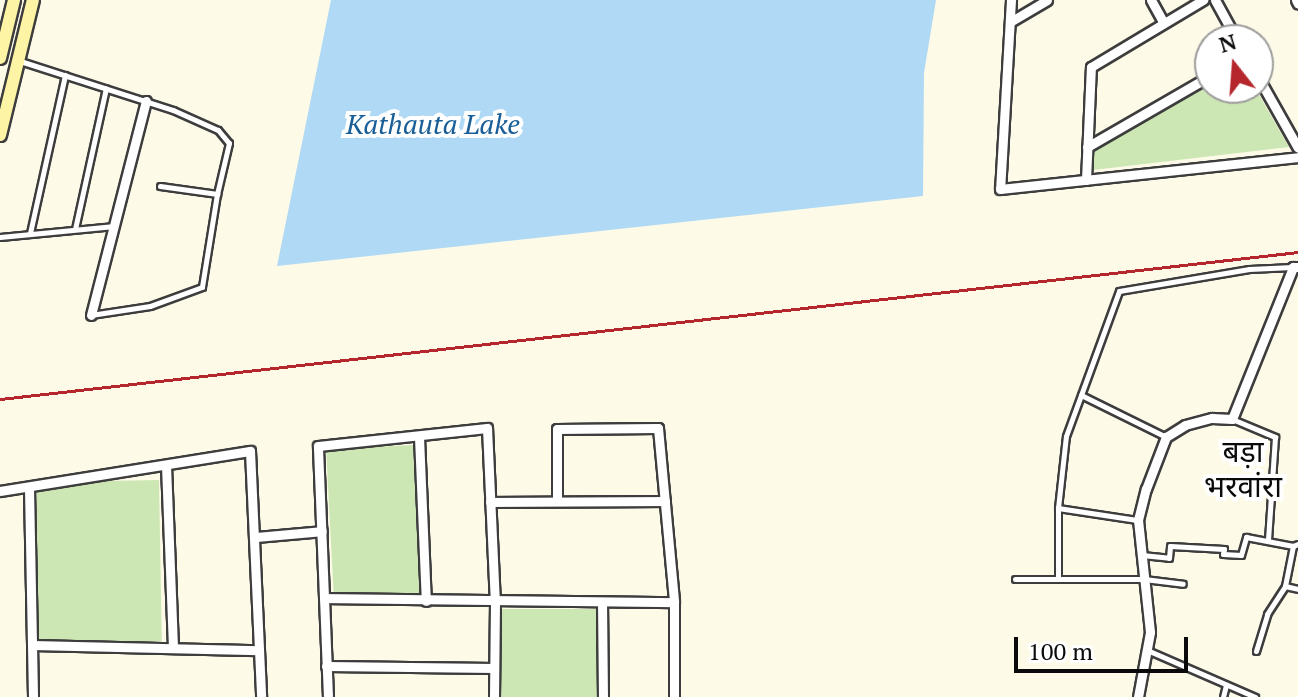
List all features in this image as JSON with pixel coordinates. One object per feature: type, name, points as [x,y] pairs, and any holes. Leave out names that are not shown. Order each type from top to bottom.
[{"type":"street","points":[[0,58],[14,0]]},
{"type":"street","points":[[0,135],[33,0]]},
{"type":"street","points":[[1011,0],[1000,189],[1298,157]]},
{"type":"street","points":[[1010,22],[1047,0]]},
{"type":"street","points":[[1151,0],[1164,23]]},
{"type":"street","points":[[1086,180],[1091,67],[1203,0]]},
{"type":"street","points":[[1215,0],[1228,24]]},
{"type":"street","points":[[1087,147],[1194,85]]},
{"type":"street","points":[[91,315],[146,101]]},
{"type":"street","points":[[1273,104],[1298,148]]},
{"type":"street","points":[[1138,697],[1150,632],[1138,520],[1166,437],[1185,425],[1212,418],[1232,419],[1295,267]]},
{"type":"street","points":[[328,697],[318,446],[487,428],[495,602],[494,697]]},
{"type":"street","points":[[557,501],[557,429],[658,428],[674,602],[674,697]]},
{"type":"street","points":[[419,437],[426,601]]},
{"type":"street","points":[[0,491],[250,451],[261,697]]},
{"type":"street","points":[[166,465],[173,648]]},
{"type":"street","points":[[29,488],[33,697]]},
{"type":"street","points":[[490,502],[665,501]]},
{"type":"street","points":[[255,537],[322,531]]},
{"type":"street","points":[[324,598],[674,602]]},
{"type":"street","points":[[602,602],[603,697]]},
{"type":"street","points":[[32,645],[259,650]]},
{"type":"street","points":[[326,666],[494,668]]},
{"type":"lane","points":[[19,60],[146,101],[218,130],[229,143],[202,287],[150,306],[91,315]]},
{"type":"lane","points":[[30,233],[65,75]]},
{"type":"lane","points":[[75,229],[106,88]]},
{"type":"lane","points":[[160,186],[217,194]]},
{"type":"lane","points":[[0,237],[114,226]]},
{"type":"lane","points":[[1058,579],[1058,508],[1066,436],[1119,291],[1249,269],[1295,267]]},
{"type":"lane","points":[[1081,395],[1166,437]]},
{"type":"lane","points":[[1232,419],[1275,437],[1268,541]]},
{"type":"lane","points":[[1058,508],[1138,520]]},
{"type":"lane","points":[[1141,555],[1169,558],[1170,546],[1224,549],[1223,554],[1241,555],[1246,537],[1295,545],[1285,586],[1267,614],[1256,651]]},
{"type":"lane","points":[[1015,579],[1144,579],[1183,584]]},
{"type":"lane","points":[[1285,586],[1298,589]]},
{"type":"lane","points":[[1147,650],[1255,697]]},
{"type":"lane","points":[[1223,697],[1226,685]]},
{"type":"green space","points":[[1194,92],[1194,104],[1264,104],[1289,147],[1093,170],[1093,152]]},
{"type":"green space","points":[[413,445],[421,594],[334,598],[326,450]]},
{"type":"green space","points":[[159,480],[162,641],[39,643],[36,482]]},
{"type":"green space","points":[[500,609],[597,609],[597,697],[500,697]]},
{"type":"water","name":"Kathauta Lake","points":[[331,0],[936,0],[924,73],[923,196],[277,266]]},
{"type":"railway","points":[[0,399],[1298,252]]},
{"type":"district","name":"बड़ा भरवांरा","points":[[1243,468]]}]
